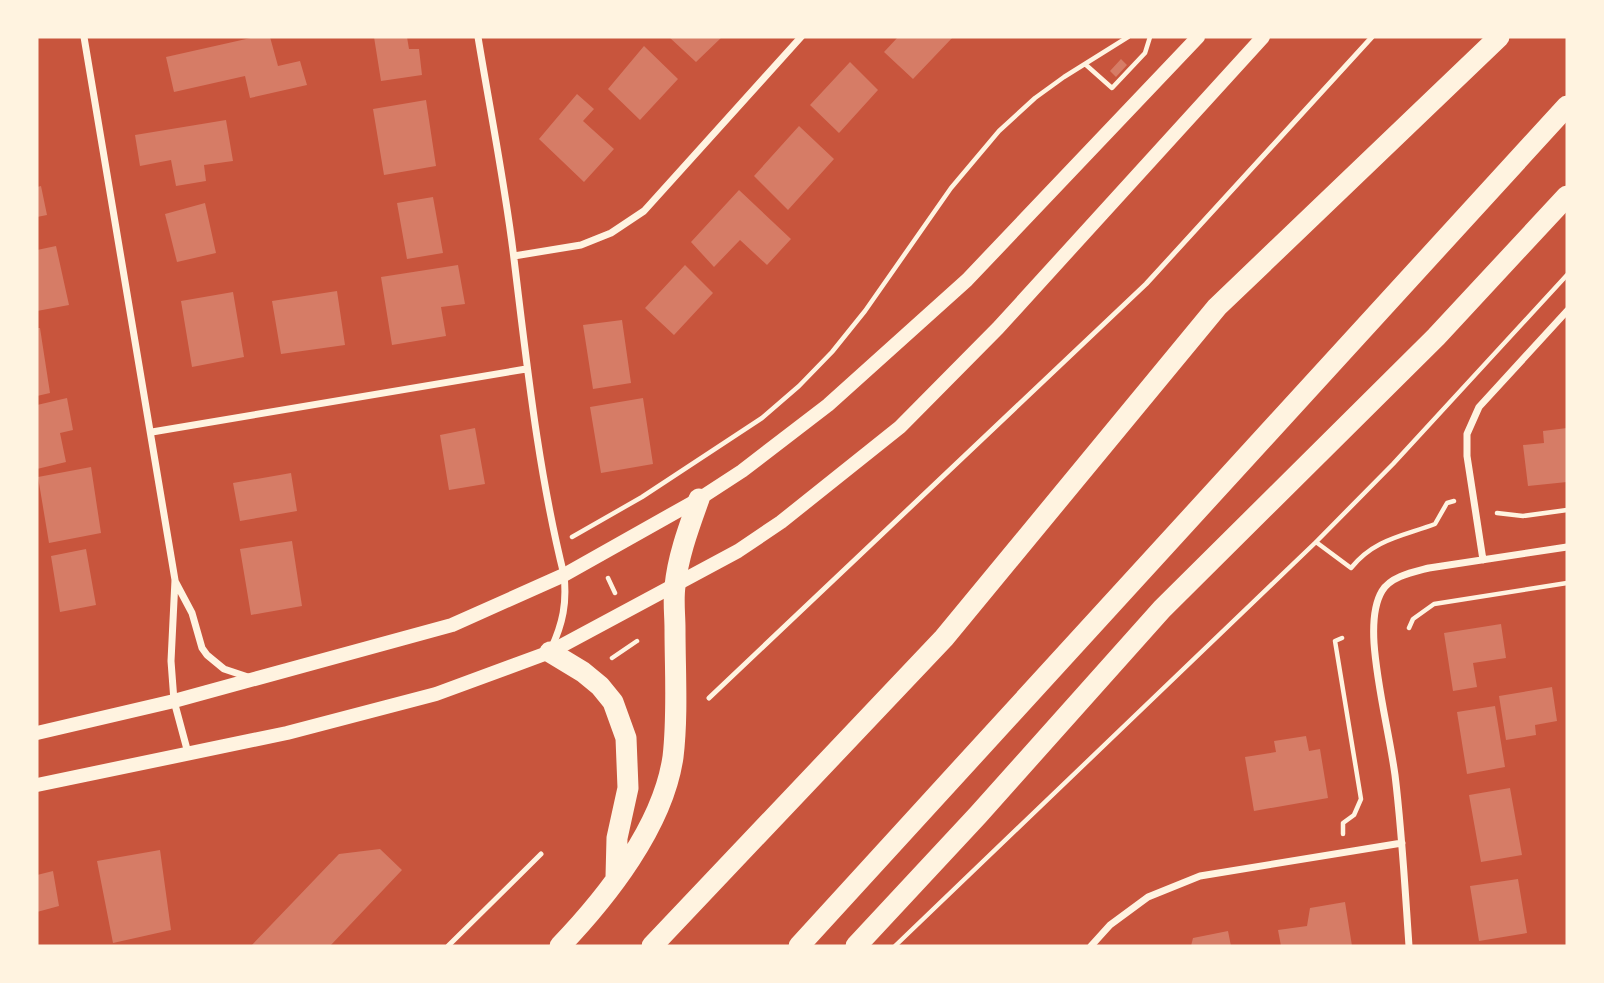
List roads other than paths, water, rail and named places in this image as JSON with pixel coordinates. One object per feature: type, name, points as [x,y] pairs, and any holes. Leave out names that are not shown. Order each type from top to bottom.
[{"type":"highway","points":[[652,946],[944,638],[1217,307],[1499,37]]},
{"type":"highway","points":[[799,946],[1567,106]]},
{"type":"highway","points":[[856,946],[978,816],[1162,609],[1436,337],[1567,196]]},
{"type":"highway","points":[[560,946],[587,918],[616,879],[654,815],[666,788],[673,757],[675,718],[674,587],[699,499]]},
{"type":"highway","points":[[550,652],[600,686],[613,702],[626,738],[628,788],[617,838],[616,879]]},
{"type":"main road","points":[[37,733],[174,701],[452,625],[565,575],[699,499],[742,471],[828,405],[967,280],[1198,37]]},
{"type":"main road","points":[[37,785],[287,733],[436,694],[550,652],[738,551],[781,522],[901,427],[998,328],[1263,37]]},
{"type":"street","points":[[84,37],[175,580],[171,661],[174,701],[188,753]]},
{"type":"street","points":[[478,37],[514,256],[526,369],[554,530],[565,575],[564,619],[550,652]]},
{"type":"street","points":[[514,256],[581,245],[611,233],[645,211],[801,37]]},
{"type":"street","points":[[1483,560],[1467,456],[1467,434],[1479,407],[1567,311]]},
{"type":"street","points":[[152,432],[526,369]]},
{"type":"street","points":[[1409,946],[1395,776],[1374,644],[1375,608],[1383,589],[1396,579],[1412,573],[1567,547]]},
{"type":"street","points":[[175,580],[192,613],[202,648],[207,655],[224,668],[255,679]]},
{"type":"street","points":[[1090,946],[1110,925],[1147,897],[1200,876],[1402,844]]},
{"type":"lane","points":[[709,698],[1146,284],[1372,37]]},
{"type":"lane","points":[[448,946],[541,854]]}]
